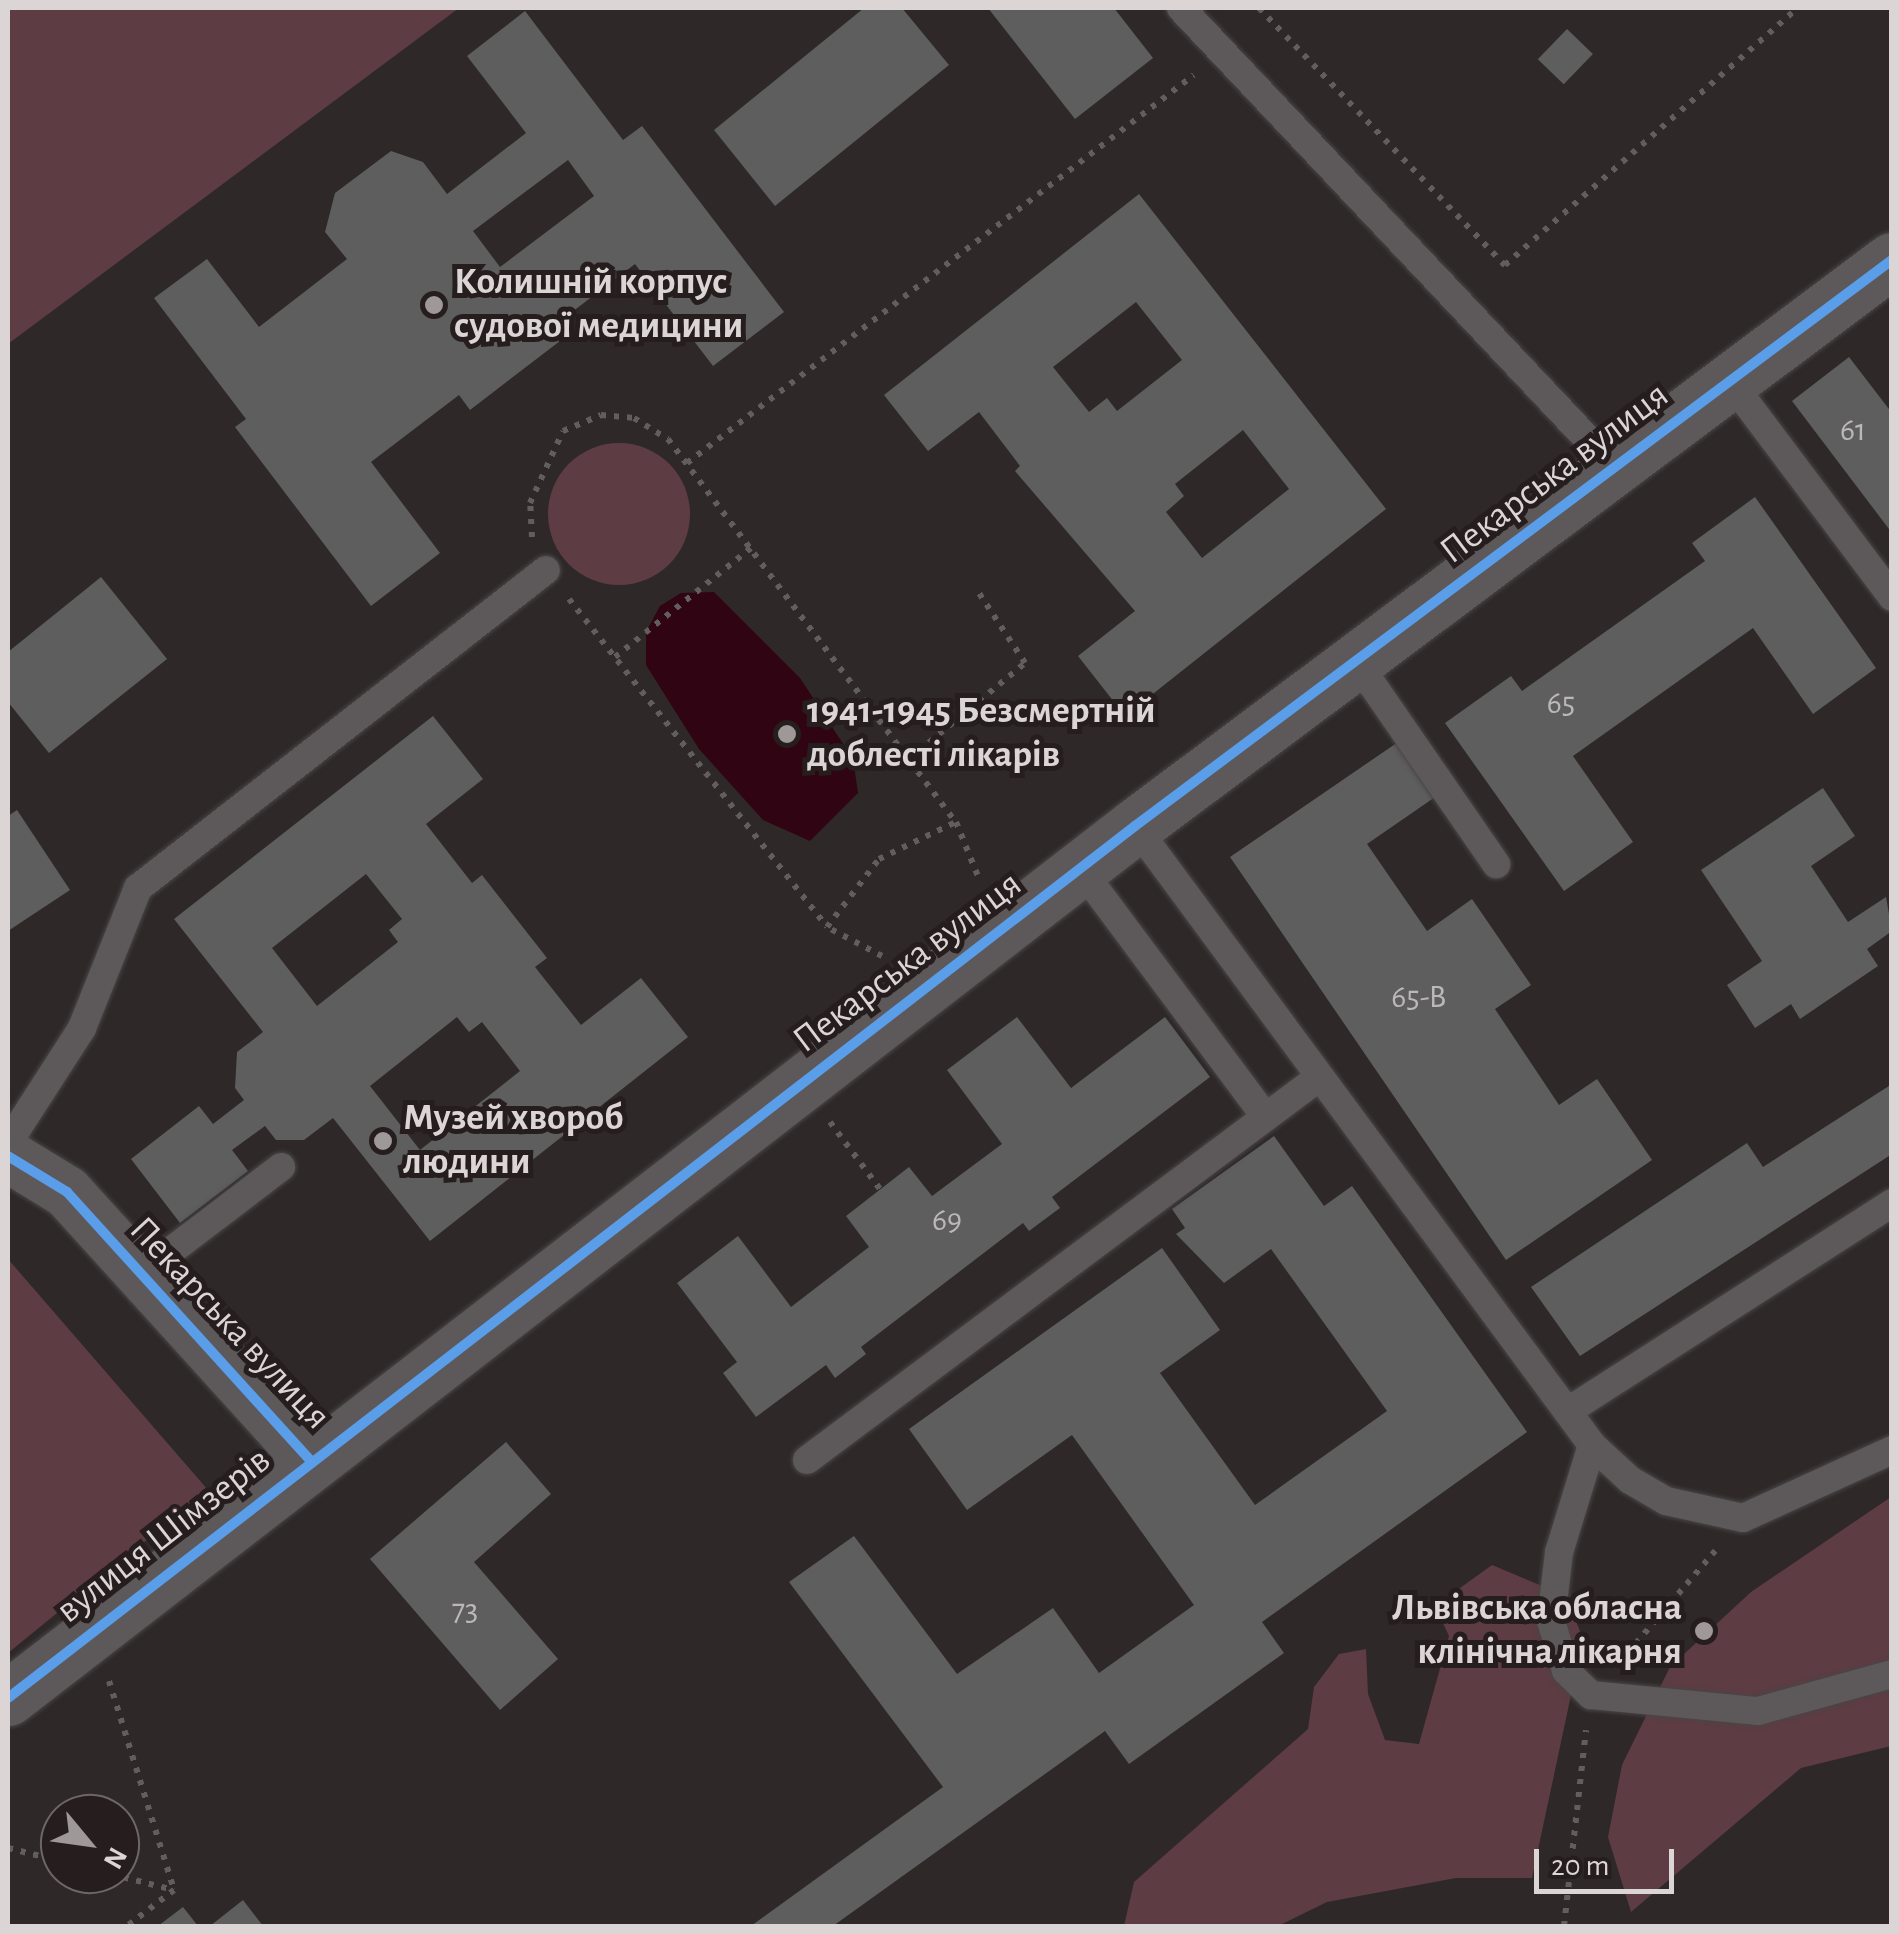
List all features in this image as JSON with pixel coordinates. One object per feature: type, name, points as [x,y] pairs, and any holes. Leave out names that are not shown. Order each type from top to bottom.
[{"type":"street","name":"Пекарська вулиця","points":[[8,1156],[67,1192],[310,1460],[1135,826],[1892,260]]},
{"type":"street","name":"вулиця Шімзерів","points":[[8,1698],[310,1460]]},
{"type":"lane","points":[[1181,8],[1614,467]]},
{"type":"lane","points":[[1730,381],[1892,598]]},
{"type":"lane","points":[[8,1143],[82,1028],[138,888],[546,570]]},
{"type":"lane","points":[[1356,661],[1496,864]]},
{"type":"lane","points":[[1135,826],[1592,1445],[1666,1502],[1743,1518],[1892,1450]]},
{"type":"lane","points":[[1080,868],[1265,1116]]},
{"type":"lane","points":[[807,1460],[1318,1078]]},
{"type":"lane","points":[[142,1273],[281,1167]]},
{"type":"lane","points":[[1568,1411],[1892,1204]]},
{"type":"lane","points":[[1592,1445],[1559,1552],[1550,1621],[1566,1672],[1591,1695],[1758,1711],[1892,1674]]},
{"type":"path","points":[[1259,8],[1504,265],[1798,8]]},
{"type":"path","points":[[687,463],[1224,53]]},
{"type":"path","points":[[888,959],[827,927],[546,570],[530,503],[563,431],[600,414],[634,418],[687,463],[956,822],[988,900]]},
{"type":"path","points":[[615,658],[751,548]]},
{"type":"path","points":[[909,759],[1026,663],[977,590]]},
{"type":"path","points":[[827,927],[879,859],[956,822]]},
{"type":"path","points":[[822,1111],[880,1189]]},
{"type":"path","points":[[1564,1926],[1591,1695],[1743,1518]]},
{"type":"path","points":[[104,1668],[174,1890]]},
{"type":"path","points":[[8,1848],[40,1856]]},
{"type":"path","points":[[140,1881],[174,1890]]},
{"type":"path","points":[[127,1926],[174,1890]]},
{"type":"shaded area","points":[[8,8],[459,8],[8,344]]},
{"type":"shaded area","points":[[619,443],[646,448],[669,464],[685,487],[690,514],[685,541],[669,564],[646,580],[619,585],[592,580],[569,564],[553,541],[548,514],[553,487],[569,464],[592,448]]},
{"type":"shaded area","points":[[714,592],[800,678],[853,759],[858,793],[810,841],[763,820],[699,749],[646,665],[646,632],[660,606],[681,593]]},
{"type":"shaded area","points":[[8,1259],[208,1490],[8,1653]]},
{"type":"shaded area","points":[[1891,1497],[1891,1746],[1801,1768],[1631,1912],[1608,1837],[1622,1765],[1670,1667],[1751,1592]]},
{"type":"shaded area","points":[[1492,1565],[1566,1596],[1583,1639],[1532,1878],[1456,1878],[1327,1902],[1278,1926],[1124,1926],[1134,1882],[1308,1729],[1314,1687],[1339,1654],[1366,1649],[1368,1694],[1385,1740],[1419,1744],[1449,1636],[1435,1606]]},
{"type":"building","points":[[864,8],[902,8],[949,65],[775,206],[714,130]]},
{"type":"building","points":[[988,8],[1114,8],[1153,58],[1075,119]]},
{"type":"building","name":"Колишній корпус судової медицини","points":[[525,11],[623,140],[642,126],[784,312],[713,366],[635,264],[551,328],[560,341],[470,410],[459,395],[371,462],[440,553],[371,606],[235,427],[246,419],[154,298],[207,259],[259,327],[347,259],[325,232],[335,193],[391,151],[423,162],[447,194],[526,133],[467,56]],"holes":[[[568,160],[594,196],[500,267],[473,231]]]},
{"type":"building","points":[[1567,29],[1593,54],[1564,84],[1538,59]]},
{"type":"building","points":[[1139,194],[1386,509],[1125,716],[1078,656],[1135,611],[1015,471],[1020,466],[979,412],[928,451],[884,395]],"holes":[[[1136,302],[1182,360],[1117,411],[1107,398],[1089,412],[1053,367]],[[1243,430],[1289,489],[1202,558],[1166,512],[1184,496],[1175,484]]]},
{"type":"building","points":[[1849,357],[1892,413],[1892,533],[1792,401]]},
{"type":"building","points":[[1755,497],[1876,668],[1813,714],[1753,628],[1573,756],[1633,842],[1564,891],[1445,723],[1511,676],[1522,691],[1705,561],[1692,543]]},
{"type":"building","points":[[101,577],[167,659],[49,753],[8,702],[8,652]]},
{"type":"building","points":[[433,716],[483,779],[426,824],[472,883],[482,875],[547,958],[535,967],[581,1025],[641,978],[688,1037],[430,1241],[333,1118],[304,1140],[276,1140],[265,1126],[232,1150],[248,1171],[180,1223],[131,1159],[199,1106],[213,1124],[244,1100],[235,1088],[237,1052],[263,1032],[174,919]],"holes":[[[366,874],[402,919],[389,930],[398,942],[317,1006],[272,948]],[[457,1017],[469,1032],[482,1022],[520,1071],[420,1150],[370,1086]]]},
{"type":"building","points":[[1404,738],[1441,793],[1367,844],[1427,931],[1472,899],[1531,985],[1495,1009],[1559,1105],[1597,1079],[1652,1160],[1506,1260],[1230,857]]},
{"type":"building","points":[[1823,788],[1855,836],[1811,866],[1848,922],[1886,897],[1892,931],[1867,949],[1878,966],[1800,1019],[1791,1004],[1755,1028],[1727,985],[1762,961],[1701,870]]},
{"type":"building","points":[[17,810],[70,890],[8,931],[8,816]]},
{"type":"building","points":[[1017,1017],[1071,1088],[1165,1017],[1210,1077],[1052,1197],[1060,1208],[1029,1231],[1023,1223],[861,1347],[866,1354],[835,1378],[826,1365],[756,1417],[723,1373],[737,1362],[677,1283],[738,1236],[791,1307],[869,1247],[846,1216],[909,1167],[932,1196],[1002,1144],[947,1070]]},
{"type":"building","points":[[1892,1084],[1892,1154],[1580,1356],[1531,1287],[1747,1143],[1763,1167]]},
{"type":"building","points":[[1274,1136],[1324,1206],[1352,1186],[1527,1432],[1262,1622],[1284,1653],[1129,1764],[1105,1731],[833,1926],[751,1926],[943,1787],[789,1582],[854,1536],[957,1674],[1053,1608],[1099,1673],[1194,1605],[1072,1435],[967,1510],[909,1429],[1162,1248],[1220,1330],[1160,1373],[1255,1505],[1387,1411],[1271,1249],[1224,1283],[1176,1234],[1185,1228],[1172,1209]]},
{"type":"building","points":[[506,1442],[551,1494],[474,1562],[558,1659],[500,1710],[370,1559]]},
{"type":"building","points":[[243,1900],[263,1926],[210,1926]]},
{"type":"building","points":[[183,1907],[198,1926],[158,1926]]},
{"type":"cycle path","points":[[8,1698],[1135,826],[1892,260]]},
{"type":"cycle path","points":[[8,1156],[67,1192],[310,1460]]},
{"type":"place","name":"Колишній корпус судової медицини","points":[[434,305]]},
{"type":"place","name":"1941-1945 Безсмертній доблесті лікарів","points":[[787,734]]},
{"type":"place","name":"Музей хвороб людини","points":[[383,1141]]},
{"type":"place","name":"Львівська обласна клінічна лікарня","points":[[1704,1631]]}]
